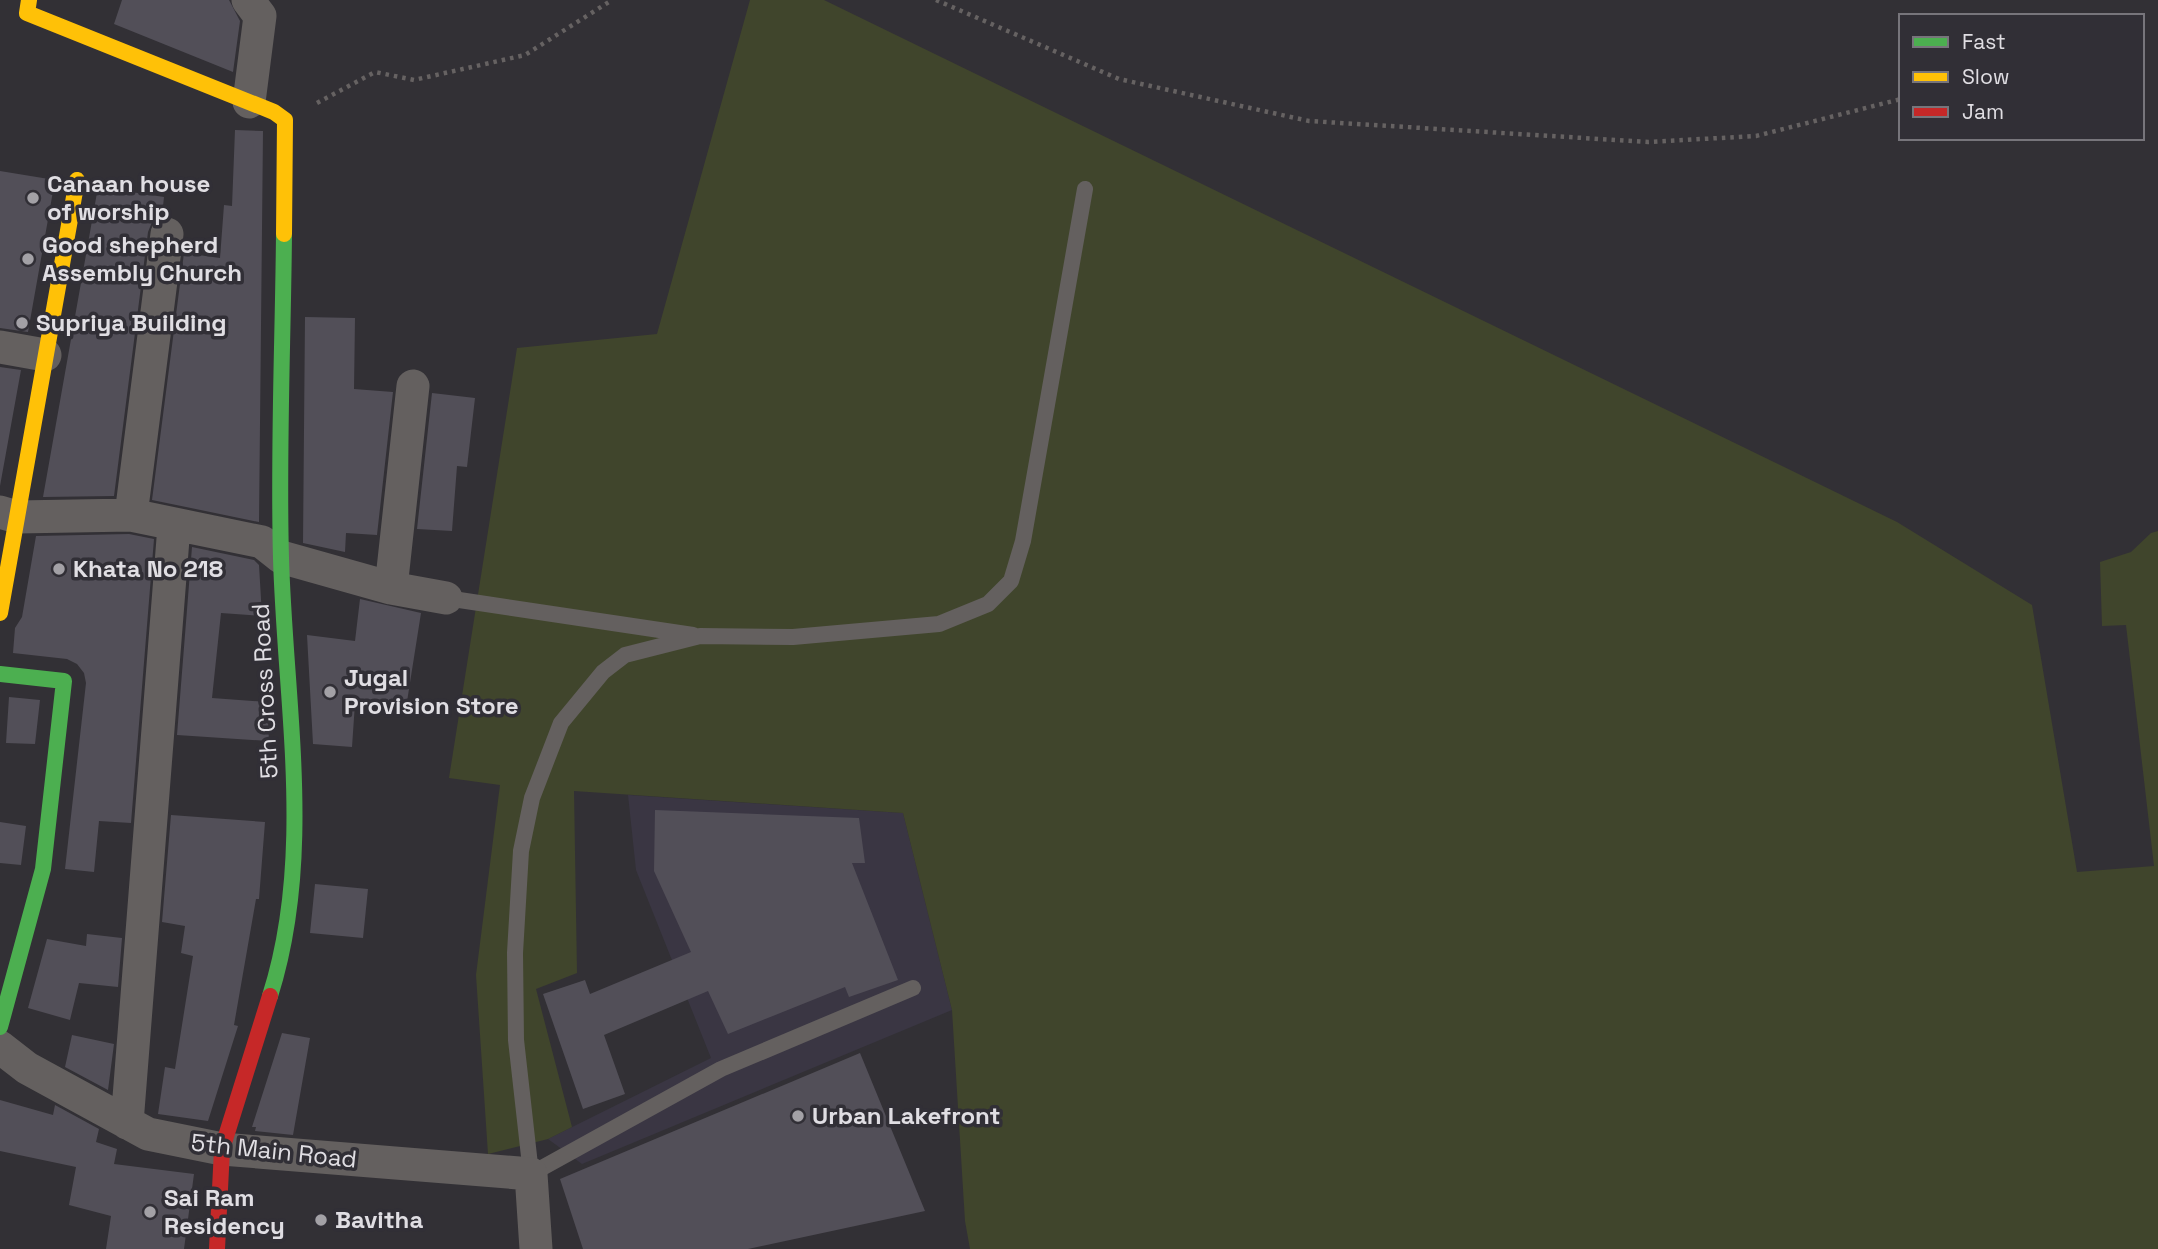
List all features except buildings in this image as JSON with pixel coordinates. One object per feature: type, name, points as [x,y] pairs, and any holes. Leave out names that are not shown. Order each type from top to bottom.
[{"type":"street","points":[[29,0],[27,13],[274,111],[285,120]]},
{"type":"street","points":[[248,0],[260,16],[248,102]]},
{"type":"street","name":"5th Cross Road","points":[[217,1249],[222,1149],[283,956],[296,847],[281,557],[285,120]]},
{"type":"street","points":[[0,613],[8,514],[45,355],[77,180]]},
{"type":"street","points":[[131,515],[167,234]]},
{"type":"street","points":[[0,347],[45,355]]},
{"type":"street","points":[[391,587],[413,386]]},
{"type":"street","points":[[8,514],[131,515],[262,542],[281,557],[391,587],[446,598]]},
{"type":"street","points":[[127,1123],[174,526]]},
{"type":"street","points":[[0,674],[64,681],[43,869],[0,1027]]},
{"type":"street","name":"5th Main Road","points":[[0,1047],[27,1068],[148,1133],[222,1149],[531,1174]]},
{"type":"street","points":[[531,1174],[536,1249]]},
{"type":"lane","points":[[446,598],[700,636],[793,637],[939,624],[988,604],[1011,581],[1023,541],[1085,189]]},
{"type":"lane","points":[[700,636],[625,655],[603,672],[561,723],[532,798],[521,851],[515,953],[516,1040],[531,1174],[721,1069],[913,988]]},
{"type":"path","points":[[285,120],[375,72],[414,80],[525,55],[612,0]]},
{"type":"path","points":[[936,0],[1119,79],[1309,121],[1648,142],[1756,136],[1899,100]]},
{"type":"shaded area","points":[[628,795],[903,813],[952,1010],[582,1164],[548,1139],[711,1058],[636,870]]},
{"type":"green space","points":[[750,0],[824,0],[1897,522],[2032,605],[2077,872],[2154,866],[2126,625],[2102,626],[2100,562],[2131,552],[2151,533],[2158,531],[2158,1249],[970,1249],[965,1221],[952,1010],[903,813],[574,791],[577,973],[536,989],[572,1127],[548,1139],[488,1154],[476,975],[500,785],[449,778],[517,348],[657,334]]},
{"type":"traffic: fast","points":[[270,996],[284,943],[294,834],[294,778],[280,518],[284,234]]},
{"type":"traffic: fast","points":[[0,674],[64,681],[43,869],[0,1027]]},
{"type":"traffic: slow","points":[[29,0],[27,13],[274,112],[285,120],[284,234]]},
{"type":"traffic: slow","points":[[0,613],[77,180]]},
{"type":"traffic: jam","points":[[217,1249],[222,1149],[270,996]]},
{"type":"place","name":"Canaan house of worship","points":[[33,198]]},
{"type":"place","name":"Good shepherd Assembly Church","points":[[28,259]]},
{"type":"place","name":"Supriya Building","points":[[22,323]]},
{"type":"place","name":"Khata No 218","points":[[59,569]]},
{"type":"place","name":"Jugal Provision Store","points":[[330,692]]},
{"type":"place","name":"Urban Lakefront","points":[[798,1116]]},
{"type":"place","name":"Sai Ram Residency","points":[[150,1212]]},
{"type":"place","name":"Bavitha","points":[[321,1220]]}]
